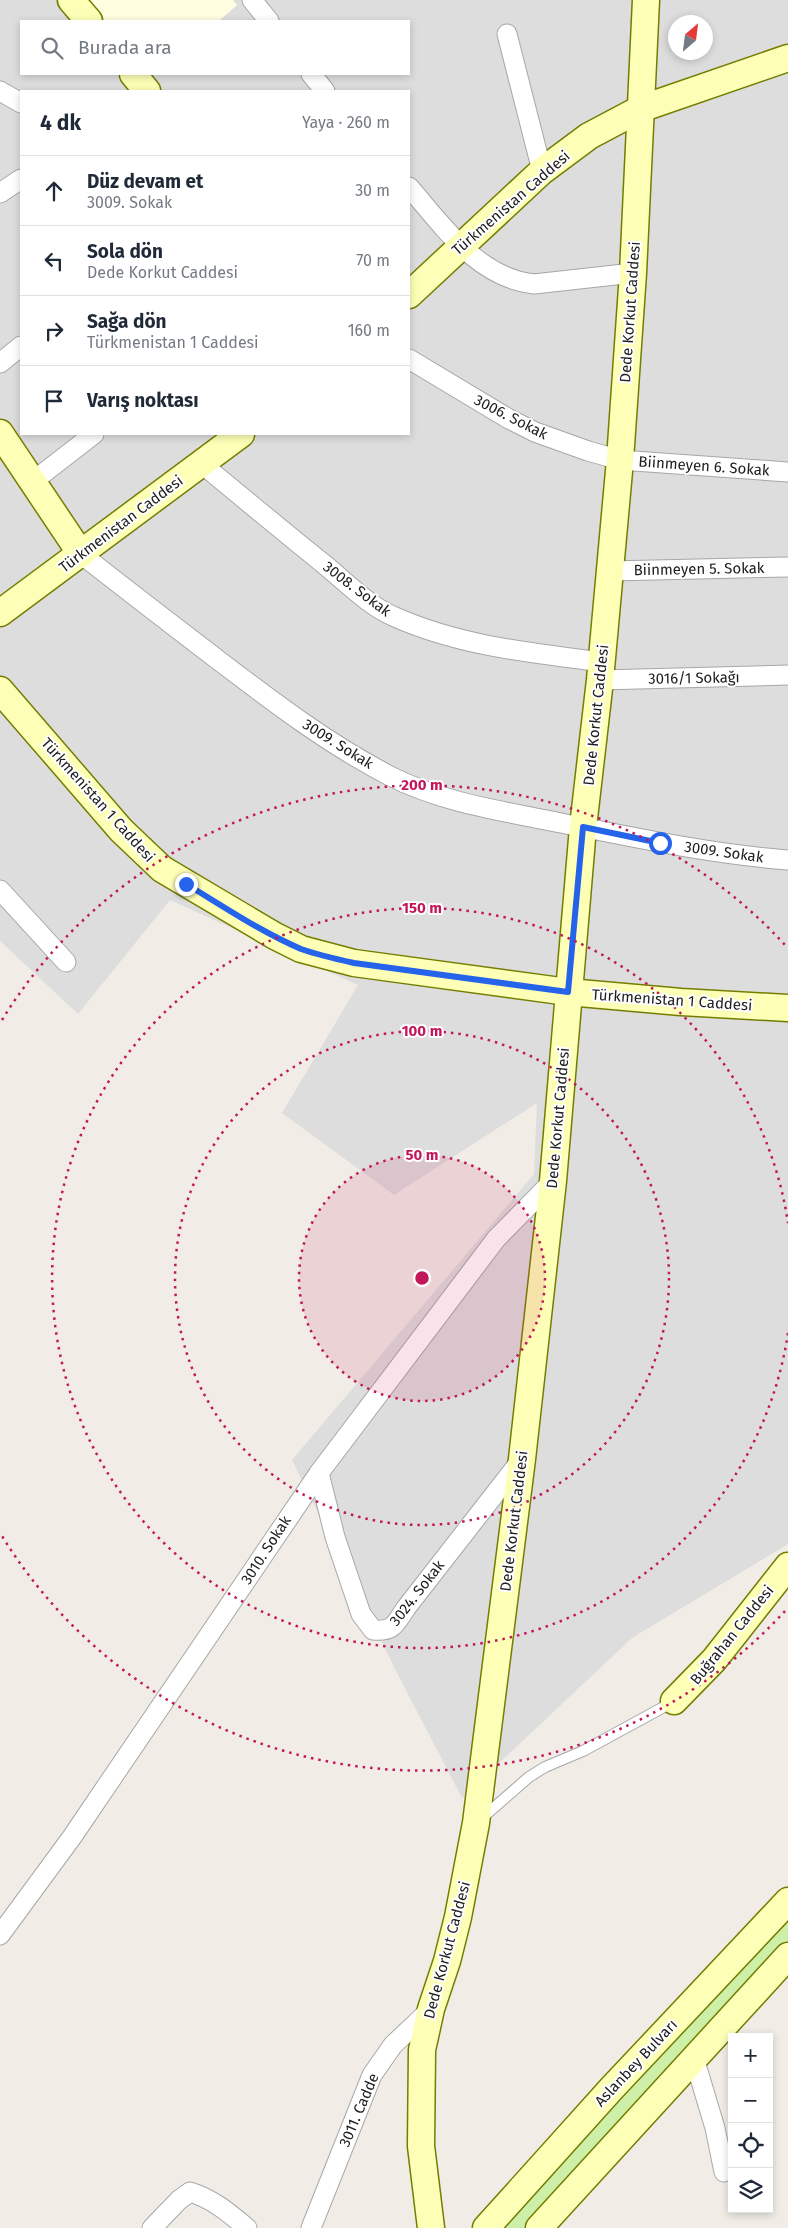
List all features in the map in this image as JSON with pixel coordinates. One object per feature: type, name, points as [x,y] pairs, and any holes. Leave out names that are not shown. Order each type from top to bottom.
[{"type":"street","points":[[71,0],[88,20]]},
{"type":"street","points":[[252,0],[268,20]]},
{"type":"street","name":"Dede Korkut Caddesi","points":[[431,2228],[421,2146],[422,2050],[431,2009],[447,1961],[458,1917],[476,1823],[522,1459],[553,1181],[583,827],[601,671],[620,460],[633,273],[646,0]]},
{"type":"street","points":[[507,34],[542,171]]},
{"type":"street","name":"Türkmenistan Caddesi","points":[[410,294],[542,171],[589,136],[640,109],[788,58]]},
{"type":"street","points":[[134,75],[146,90]]},
{"type":"street","points":[[312,75],[324,90]]},
{"type":"street","points":[[0,91],[20,102]]},
{"type":"street","points":[[0,193],[20,180]]},
{"type":"street","points":[[410,188],[461,247],[504,278],[519,283],[554,283],[633,273]]},
{"type":"street","points":[[0,363],[20,347]]},
{"type":"street","name":"3006. Sokak","points":[[410,360],[509,419],[562,442],[620,460]]},
{"type":"street","points":[[0,433],[81,554]]},
{"type":"street","points":[[32,482],[93,435]]},
{"type":"street","name":"Türkmenistan Caddesi","points":[[0,613],[240,435]]},
{"type":"street","name":"Biinmeyen 6. Sokak","points":[[620,460],[788,472]]},
{"type":"street","name":"3008. Sokak","points":[[202,464],[358,592],[393,616],[484,645],[601,671]]},
{"type":"street","name":"3009. Sokak","points":[[81,554],[313,730],[391,777],[430,793],[463,803],[725,854],[788,860]]},
{"type":"street","name":"Biinmeyen 5. Sokak","points":[[610,571],[788,567]]},
{"type":"street","name":"3016/1 Sokağı","points":[[601,671],[788,675]]},
{"type":"street","name":"Türkmenistan 1 Caddesi","points":[[0,690],[143,852],[162,869],[275,936],[309,951],[354,963],[568,992],[681,1002],[788,1008]]},
{"type":"street","points":[[0,890],[66,962]]},
{"type":"street","name":"3010. Sokak","points":[[0,1935],[72,1837],[319,1473],[490,1246],[553,1181]]},
{"type":"street","name":"3024. Sokak","points":[[319,1473],[335,1537],[361,1614],[373,1630],[385,1632],[393,1627],[522,1459]]},
{"type":"street","name":"Buğrahan Caddesi","points":[[674,1701],[714,1660],[788,1566]]},
{"type":"street","name":"Aslanbey Bulvarı","points":[[486,2228],[612,2088],[788,1901]]},
{"type":"street","points":[[539,2228],[788,1956]]},
{"type":"street","name":"3011. Cadde","points":[[311,2228],[372,2076],[393,2045],[431,2009]]},
{"type":"street","points":[[694,2058],[715,2128],[724,2172]]},
{"type":"street","points":[[152,2228],[179,2200],[190,2192],[213,2202],[247,2228]]},
{"type":"lane","points":[[476,1823],[529,1777],[544,1767],[583,1751],[674,1701]]},
{"type":"shaded area","points":[[0,0],[788,0],[788,1544],[632,1638],[462,1798],[397,1673],[292,1460],[534,1174],[537,1103],[394,1195],[282,1113],[358,985],[170,900],[78,1014],[0,941]]},
{"type":"shaded area","points":[[84,0],[233,0],[237,5],[220,20],[101,20]]},
{"type":"green space","points":[[788,1919],[788,1941],[551,2200],[525,2228],[503,2228]]},
{"type":"route","points":[[186,884],[275,936],[301,949],[324,956],[354,963],[568,992],[583,827],[660,843]]}]
